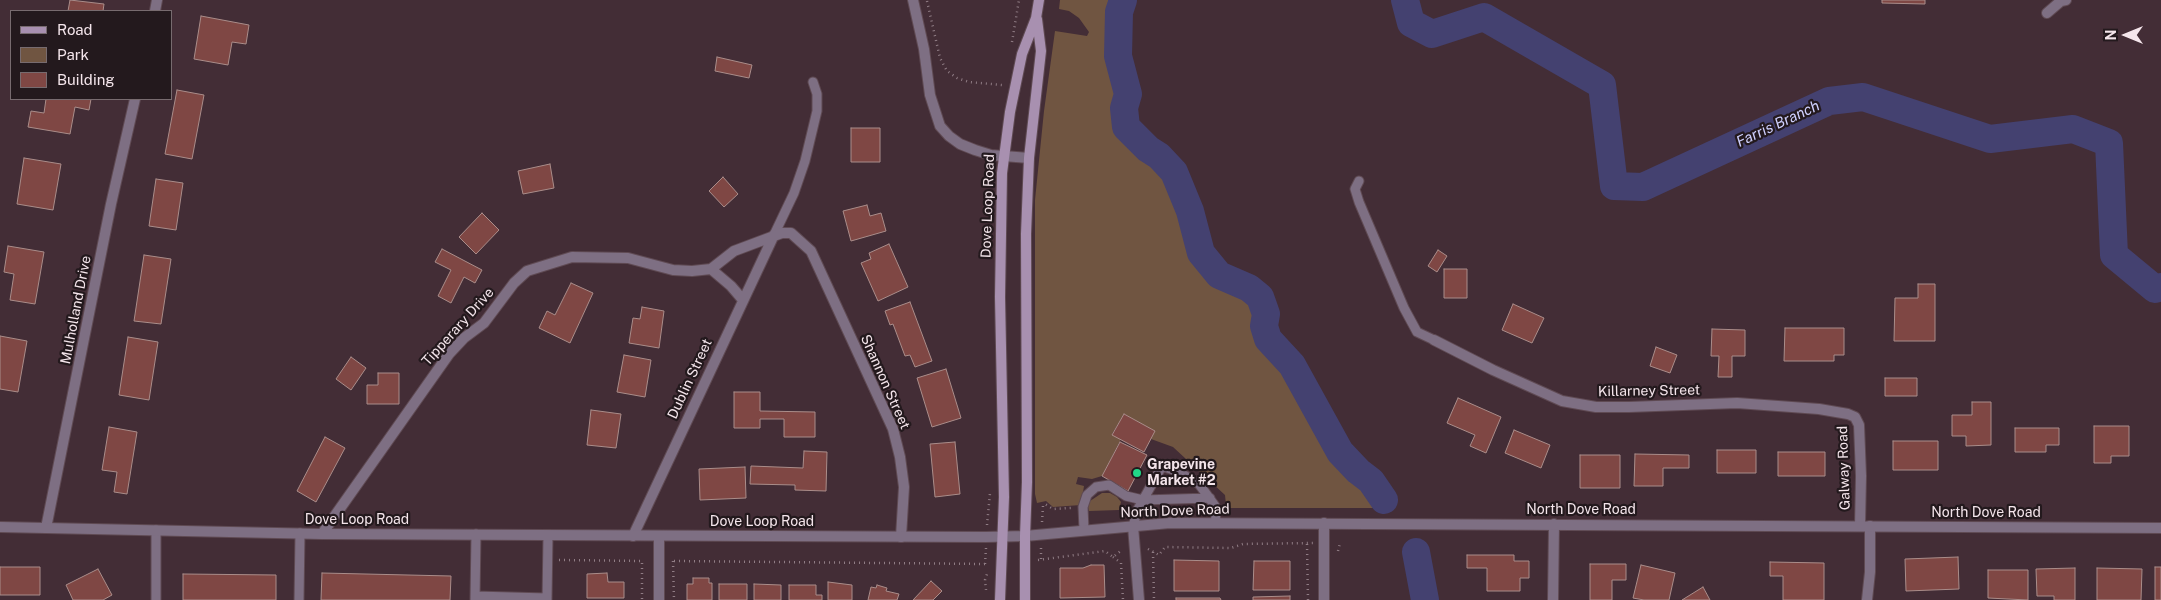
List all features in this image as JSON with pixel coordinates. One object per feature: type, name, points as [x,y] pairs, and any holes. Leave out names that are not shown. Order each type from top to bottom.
[{"type":"main road","name":"Dove Loop Road","points":[[1001,537],[1004,497],[1004,421],[1000,297],[1000,218],[1003,156],[1022,54],[1036,18],[1040,0]]},
{"type":"main road","name":"Dove Loop Road","points":[[1025,600],[1024,536],[1027,482],[1026,234],[1029,158],[1040,51],[1036,18]]},
{"type":"main road","points":[[1000,600],[1001,537]]},
{"type":"street","points":[[913,0],[924,49],[930,95],[940,126],[960,144],[990,155],[1029,158]]},
{"type":"street","points":[[2047,13],[2061,1],[2066,0]]},
{"type":"street","name":"Mulholland Drive","points":[[46,528],[109,213],[135,100]]},
{"type":"street","name":"Shannon Street","points":[[774,235],[791,233],[811,251],[893,429],[900,457],[904,487],[901,537]]},
{"type":"street","points":[[742,300],[731,286],[711,269],[734,251],[774,235]]},
{"type":"street","name":"Dublin Street","points":[[633,536],[774,235]]},
{"type":"street","name":"Tipperary Drive","points":[[322,534],[449,354],[464,338],[484,323],[514,283],[526,271],[572,257],[628,258],[673,270],[711,269]]},
{"type":"street","name":"Killarney Street","points":[[1434,340],[1493,370],[1562,401],[1596,406],[1629,407],[1738,403],[1820,409],[1848,414]]},
{"type":"street","name":"Galway Road","points":[[1848,414],[1856,418],[1859,425],[1861,476],[1870,572],[1867,600]]},
{"type":"street","points":[[1324,522],[1324,600]]},
{"type":"street","name":"North Dove Road","points":[[1001,537],[1133,526],[1324,522],[2161,528]]},
{"type":"street","points":[[1553,600],[1554,524]]},
{"type":"street","points":[[1133,526],[1139,600]]},
{"type":"street","name":"Dove Loop Road","points":[[0,527],[322,534],[1001,537]]},
{"type":"street","points":[[659,536],[659,600]]},
{"type":"lane","points":[[774,235],[794,192],[805,161],[817,111],[817,94],[813,82]]},
{"type":"lane","points":[[1358,181],[1356,189],[1359,202],[1404,308],[1417,332],[1434,340]]},
{"type":"lane","points":[[1133,526],[1138,509],[1162,466],[1179,472],[1199,484],[1215,506],[1216,523]]},
{"type":"lane","points":[[1084,530],[1083,507],[1087,495],[1096,487],[1109,485],[1126,496],[1143,500],[1210,498]]},
{"type":"lane","points":[[156,530],[156,600]]},
{"type":"lane","points":[[298,600],[300,533]]},
{"type":"lane","points":[[476,534],[475,598],[547,599],[548,536]]},
{"type":"path","points":[[927,0],[940,58],[947,71],[956,78],[969,82],[1002,85]]},
{"type":"path","points":[[1014,29],[1019,0]]},
{"type":"path","points":[[1113,557],[1120,550],[1149,549],[1159,555],[1165,547],[1231,548],[1243,544],[1307,544],[1324,542]]},
{"type":"path","points":[[1307,544],[1308,600]]},
{"type":"path","points":[[1024,564],[1041,559],[1105,551],[1121,563],[1123,600]]},
{"type":"path","points":[[1153,551],[1154,600]]},
{"type":"path","points":[[548,560],[642,561],[642,600]]},
{"type":"path","points":[[674,561],[985,564],[988,572],[986,580],[988,595]]},
{"type":"green space","points":[[1060,0],[1123,0],[1119,12],[1118,56],[1128,94],[1124,108],[1126,127],[1174,172],[1190,211],[1201,253],[1219,275],[1249,288],[1260,297],[1266,314],[1264,326],[1268,339],[1292,365],[1340,452],[1358,471],[1371,481],[1389,508],[1229,508],[1226,505],[1225,495],[1173,447],[1151,439],[1154,431],[1124,414],[1112,434],[1121,439],[1102,476],[1092,479],[1078,477],[1076,484],[1084,486],[1081,505],[1053,507],[1046,501],[1037,503],[1035,494],[1035,200],[1044,111],[1055,31],[1087,36],[1089,32],[1079,18],[1069,11],[1059,9]]},
{"type":"green space","points":[[1102,493],[1110,493],[1117,497],[1121,502],[1119,510],[1089,511],[1087,503]]},
{"type":"building","points":[[70,0],[104,4],[103,10],[68,10]]},
{"type":"building","points":[[1882,0],[1925,0],[1925,4],[1882,3]]},
{"type":"building","points":[[201,16],[249,25],[246,44],[232,42],[228,65],[194,59]]},
{"type":"building","points":[[717,57],[752,65],[749,78],[715,71]]},
{"type":"building","points":[[177,90],[204,95],[192,159],[165,154]]},
{"type":"building","points":[[46,100],[91,100],[89,110],[75,107],[70,134],[28,127],[31,111],[44,113]]},
{"type":"building","points":[[851,128],[880,128],[880,162],[851,162]]},
{"type":"building","points":[[24,158],[61,164],[53,210],[17,204]]},
{"type":"building","points":[[550,164],[554,188],[523,194],[518,171]]},
{"type":"building","points":[[723,177],[738,194],[724,207],[709,191]]},
{"type":"building","points":[[156,179],[183,183],[176,230],[149,226]]},
{"type":"building","points":[[867,205],[870,216],[881,213],[886,231],[851,241],[843,211]]},
{"type":"building","points":[[482,213],[499,230],[476,254],[459,237]]},
{"type":"building","points":[[889,244],[908,287],[878,301],[861,263],[871,259],[869,253]]},
{"type":"building","points":[[8,246],[44,252],[35,304],[10,300],[14,274],[4,272]]},
{"type":"building","points":[[442,249],[482,270],[475,283],[464,277],[451,303],[438,296],[451,270],[435,262]]},
{"type":"building","points":[[1438,250],[1447,256],[1437,272],[1428,266]]},
{"type":"building","points":[[144,255],[171,259],[161,324],[134,321]]},
{"type":"building","points":[[1444,269],[1467,269],[1467,298],[1444,298]]},
{"type":"building","points":[[571,283],[593,293],[570,343],[539,328],[547,311],[555,315]]},
{"type":"building","points":[[1918,284],[1935,284],[1935,341],[1894,341],[1895,298],[1918,298]]},
{"type":"building","points":[[910,302],[932,361],[915,367],[910,355],[905,356],[893,324],[890,325],[885,311]]},
{"type":"building","points":[[1513,304],[1544,318],[1532,343],[1502,330]]},
{"type":"building","points":[[642,307],[664,311],[659,348],[629,343],[633,318],[640,319]]},
{"type":"building","points":[[1785,328],[1844,328],[1844,355],[1834,355],[1834,361],[1784,361]]},
{"type":"building","points":[[1712,329],[1745,330],[1745,356],[1732,356],[1732,377],[1718,377],[1719,356],[1711,356]]},
{"type":"building","points":[[0,336],[27,341],[18,392],[0,389]]},
{"type":"building","points":[[128,337],[158,342],[149,400],[119,395]]},
{"type":"building","points":[[1656,347],[1677,355],[1670,373],[1650,366]]},
{"type":"building","points":[[624,355],[651,360],[645,397],[617,392]]},
{"type":"building","points":[[351,357],[366,368],[351,390],[336,379]]},
{"type":"building","points":[[946,369],[961,418],[932,427],[917,378]]},
{"type":"building","points":[[378,373],[399,373],[399,404],[367,404],[367,385],[378,385]]},
{"type":"building","points":[[1885,378],[1917,378],[1917,396],[1885,396]]},
{"type":"building","points":[[734,392],[760,392],[760,411],[815,412],[815,437],[784,437],[784,419],[760,419],[760,428],[734,428]]},
{"type":"building","points":[[1458,398],[1501,417],[1486,453],[1470,446],[1475,435],[1447,423]]},
{"type":"building","points":[[1972,402],[1991,402],[1991,445],[1966,446],[1966,436],[1952,436],[1952,415],[1972,415]]},
{"type":"building","points":[[591,410],[621,414],[616,448],[587,445]]},
{"type":"building","points":[[1124,414],[1155,431],[1144,452],[1112,435]]},
{"type":"building","points":[[2094,426],[2129,426],[2129,456],[2111,456],[2111,463],[2094,463]]},
{"type":"building","points":[[109,427],[137,432],[127,494],[114,492],[117,472],[102,470]]},
{"type":"building","points":[[2015,428],[2059,428],[2059,445],[2046,445],[2046,452],[2015,452]]},
{"type":"building","points":[[1514,430],[1550,445],[1541,468],[1505,453]]},
{"type":"building","points":[[325,437],[345,448],[316,502],[297,491]]},
{"type":"building","points":[[1893,441],[1938,441],[1938,470],[1893,470]]},
{"type":"building","points":[[955,442],[960,494],[935,497],[930,444]]},
{"type":"building","points":[[1120,442],[1147,455],[1128,491],[1102,476]]},
{"type":"building","points":[[1717,450],[1756,450],[1756,473],[1717,473]]},
{"type":"building","points":[[804,451],[827,452],[826,491],[795,490],[795,485],[750,484],[751,466],[803,468]]},
{"type":"building","points":[[1778,452],[1825,452],[1825,476],[1778,476]]},
{"type":"building","points":[[1635,454],[1689,455],[1689,468],[1663,468],[1663,486],[1634,486]]},
{"type":"building","points":[[1580,455],[1620,455],[1620,488],[1580,488]]},
{"type":"building","points":[[745,467],[746,498],[700,500],[699,469]]},
{"type":"building","points":[[1467,555],[1514,555],[1514,561],[1529,561],[1529,578],[1520,578],[1520,591],[1487,591],[1487,568],[1467,568]]},
{"type":"building","points":[[1958,557],[1959,589],[1906,591],[1905,559]]},
{"type":"building","points":[[1174,560],[1219,561],[1219,591],[1174,591]]},
{"type":"building","points":[[1254,561],[1290,561],[1290,590],[1253,590]]},
{"type":"building","points":[[1770,562],[1824,563],[1824,600],[1783,600],[1783,576],[1770,576]]},
{"type":"building","points":[[1590,564],[1626,564],[1626,580],[1612,580],[1612,600],[1590,600]]},
{"type":"building","points":[[1091,565],[1104,565],[1105,597],[1060,598],[1060,568],[1083,568]]},
{"type":"building","points":[[1641,565],[1675,573],[1669,600],[1633,598]]},
{"type":"building","points":[[0,567],[40,567],[40,595],[0,595]]},
{"type":"building","points":[[2155,567],[2161,567],[2161,600],[2155,600]]},
{"type":"building","points":[[2075,568],[2075,600],[2054,600],[2054,596],[2037,596],[2036,569]]},
{"type":"building","points":[[2097,568],[2142,569],[2141,600],[2097,600]]},
{"type":"building","points":[[98,569],[112,595],[103,600],[73,600],[66,585]]},
{"type":"building","points":[[1988,570],[2028,570],[2028,600],[1988,598]]},
{"type":"building","points":[[322,573],[451,576],[450,600],[321,600]]},
{"type":"building","points":[[607,573],[608,582],[624,582],[624,598],[587,598],[587,574]]},
{"type":"building","points":[[183,574],[276,575],[276,600],[183,600]]},
{"type":"building","points":[[693,578],[709,578],[709,583],[712,583],[712,600],[687,600],[687,584],[693,584]]},
{"type":"building","points":[[931,581],[942,591],[933,600],[913,600]]},
{"type":"building","points":[[828,582],[852,585],[852,600],[828,600]]},
{"type":"building","points":[[719,584],[747,584],[747,600],[719,600]]},
{"type":"building","points":[[754,584],[781,585],[781,600],[754,600]]},
{"type":"building","points":[[789,585],[816,585],[816,595],[822,595],[822,600],[789,600]]},
{"type":"building","points":[[877,585],[887,588],[886,591],[899,594],[897,600],[868,600],[871,587],[876,588]]},
{"type":"building","points":[[1703,587],[1710,600],[1682,600]]},
{"type":"building","points":[[1290,596],[1290,600],[1253,600],[1253,597]]},
{"type":"building","points":[[1176,598],[1220,598],[1221,600],[1176,600]]},
{"type":"waterway","points":[[1123,0],[1119,12],[1118,56],[1128,94],[1124,108],[1126,127],[1174,172],[1190,211],[1201,253],[1219,275],[1249,288],[1260,297],[1266,314],[1264,326],[1268,339],[1292,365],[1340,452],[1358,471],[1371,481],[1384,500]]},
{"type":"waterway","name":"Farris Branch","points":[[1405,0],[1411,23],[1432,34],[1484,17],[1602,85],[1614,186],[1643,187],[1829,101],[1863,97],[1990,139],[2073,129],[2109,143],[2114,255],[2155,289],[2161,287]]},
{"type":"waterway","points":[[1416,552],[1425,600]]},
{"type":"place","name":"Grapevine Market #2","points":[[1137,473]]}]
